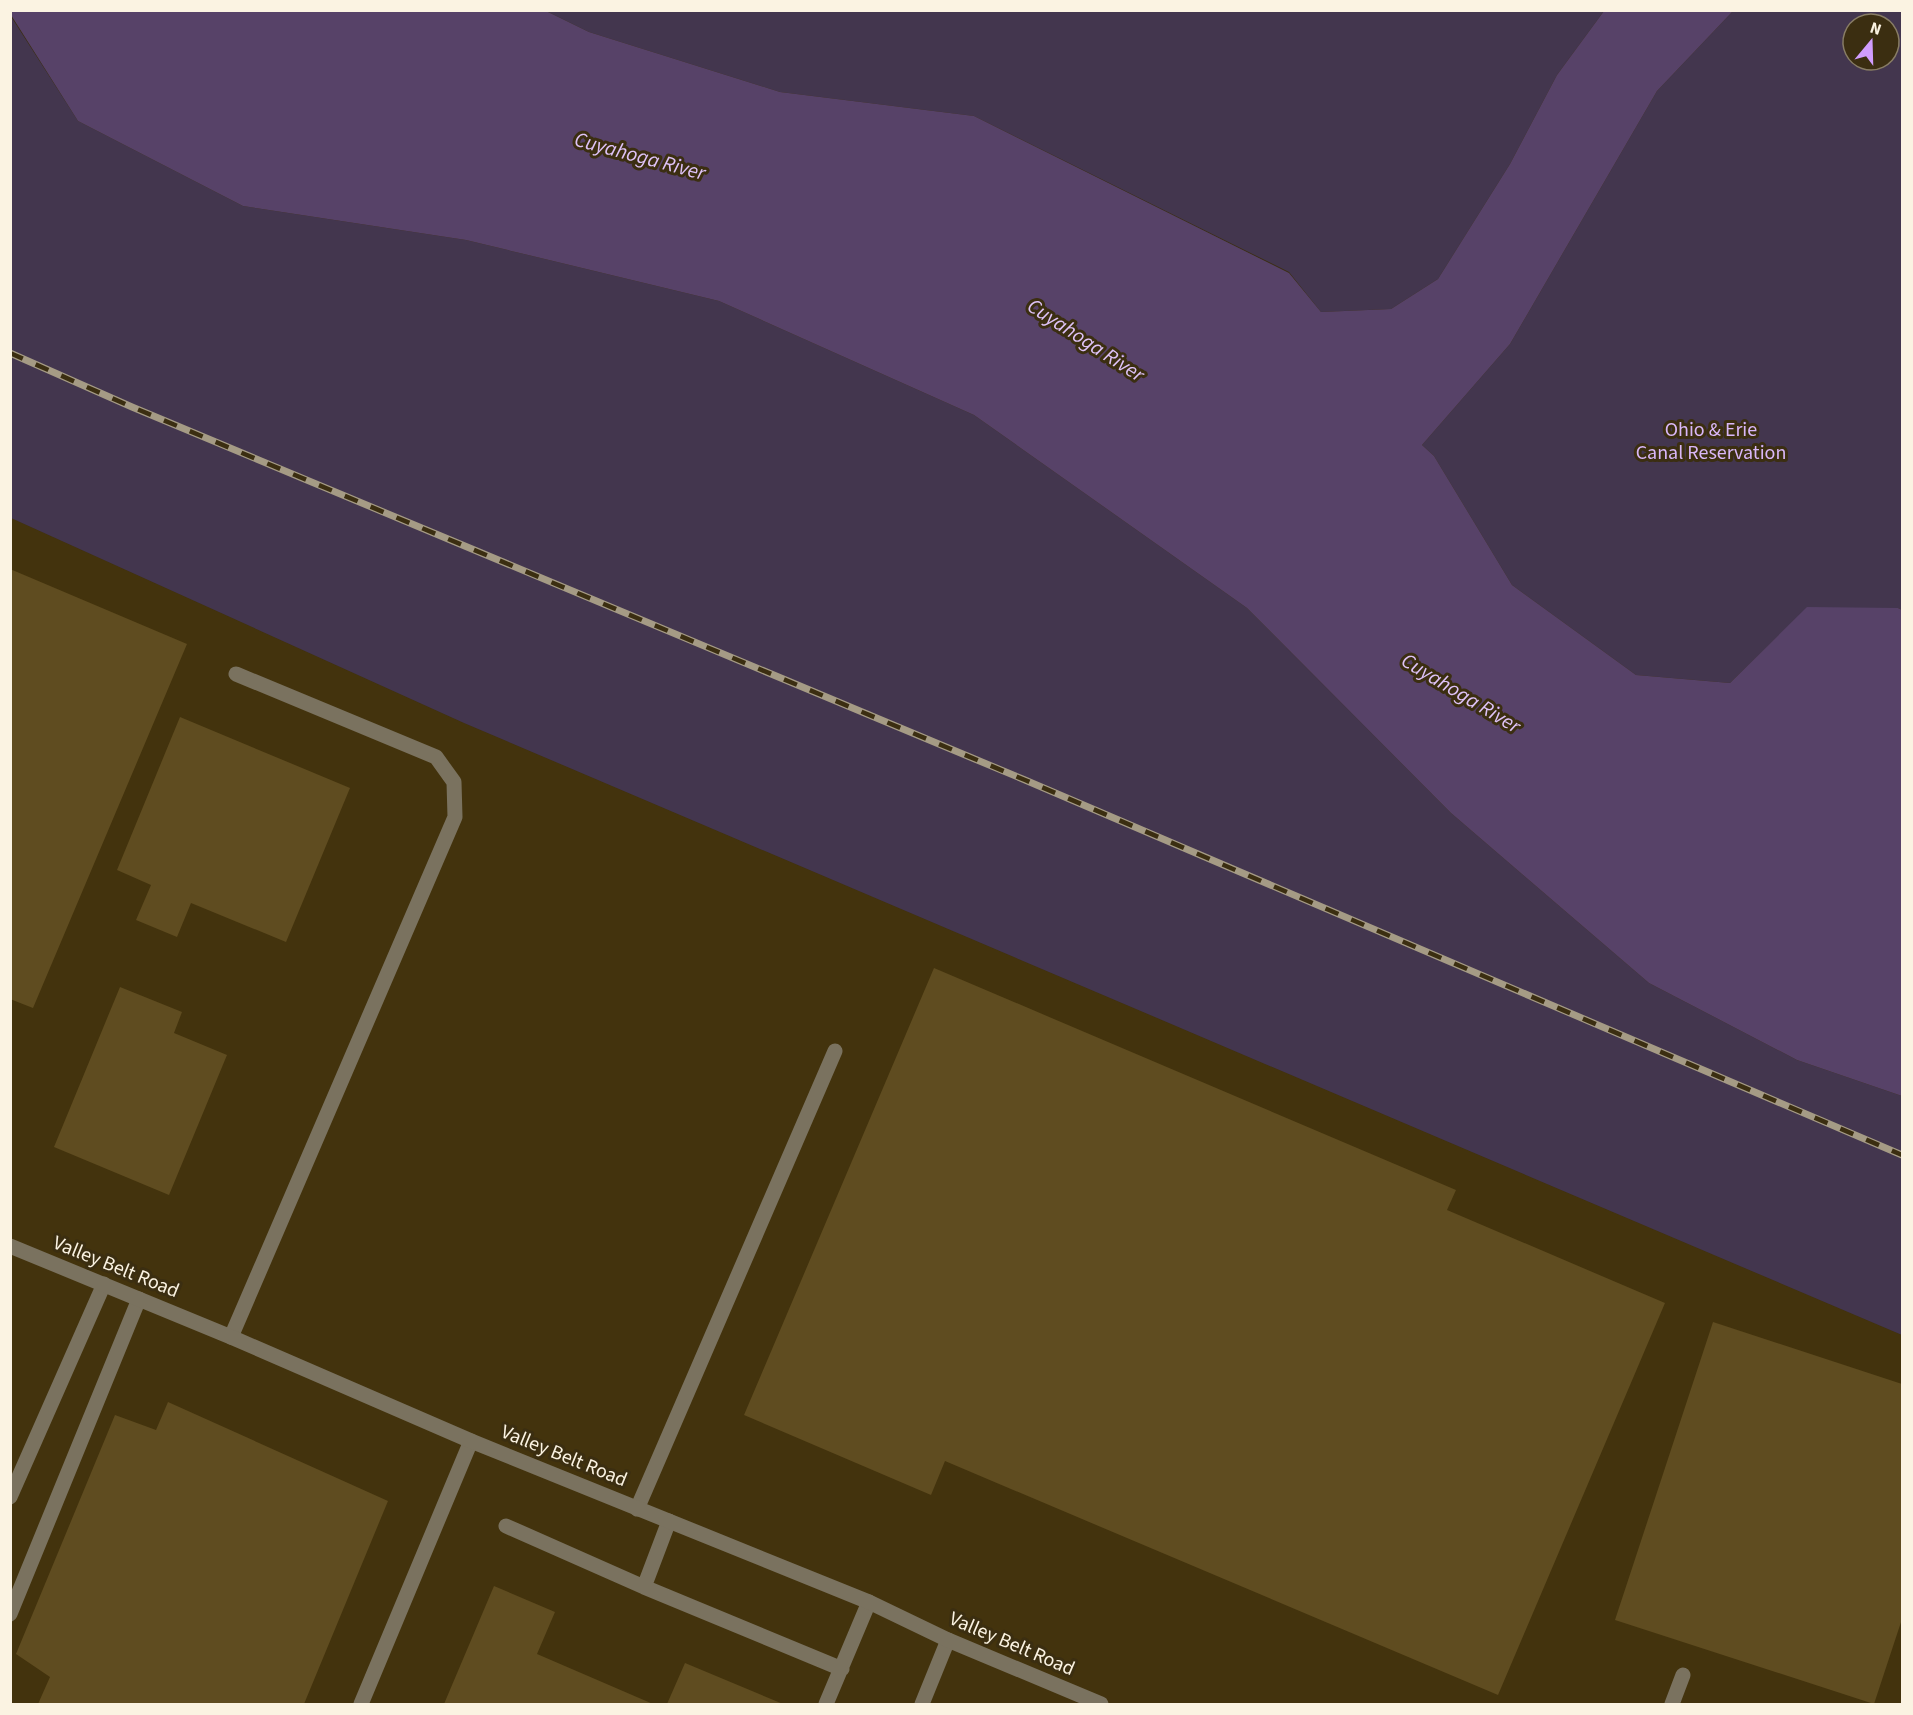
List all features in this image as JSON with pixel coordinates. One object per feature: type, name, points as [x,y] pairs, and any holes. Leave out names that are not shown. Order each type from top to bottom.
[{"type":"street","points":[[231,1337],[455,817],[454,782],[436,757],[236,674]]},
{"type":"street","points":[[637,1509],[835,1051]]},
{"type":"street","name":"Valley Belt Road","points":[[10,1246],[231,1337],[471,1441],[869,1602],[948,1640],[1101,1704]]},
{"type":"street","points":[[10,1497],[104,1284]]},
{"type":"street","points":[[10,1614],[139,1299]]},
{"type":"street","points":[[361,1704],[471,1441]]},
{"type":"street","points":[[644,1587],[669,1521]]},
{"type":"street","points":[[506,1526],[644,1587],[842,1669]]},
{"type":"street","points":[[826,1704],[869,1602]]},
{"type":"street","points":[[922,1704],[948,1640]]},
{"type":"street","points":[[1672,1704],[1683,1675]]},
{"type":"shaded area","points":[[11,518],[464,723],[1902,1335],[1902,1704],[11,1704]]},
{"type":"green space","points":[[546,11],[1604,11],[1557,75],[1510,164],[1438,279],[1391,309],[1321,312],[1289,272],[974,116],[780,92],[589,32]]},
{"type":"green space","name":"Ohio & Erie Canal Reservation","points":[[1733,11],[1902,11],[1902,610],[1898,608],[1807,608],[1730,683],[1636,675],[1512,585],[1434,456],[1422,445],[1510,344],[1657,91]]},
{"type":"green space","points":[[10,15],[78,121],[243,206],[466,240],[719,301],[974,415],[1247,608],[1451,813],[1649,983],[1797,1060],[1902,1096],[1902,1335],[464,723],[11,518]]},
{"type":"water","name":"Cuyahoga River","points":[[11,10],[546,11],[589,32],[780,92],[974,116],[1289,273],[1321,312],[1391,309],[1438,279],[1510,164],[1557,75],[1604,11],[1733,11],[1657,91],[1510,344],[1422,445],[1434,456],[1512,585],[1636,675],[1730,683],[1807,607],[1898,608],[1902,610],[1902,1096],[1797,1060],[1649,983],[1451,813],[1247,608],[974,415],[719,301],[466,240],[243,206],[78,121],[11,15]]},
{"type":"building","points":[[10,569],[187,644],[33,1008],[10,999]]},
{"type":"building","points":[[180,717],[350,788],[286,942],[191,903],[177,937],[136,920],[151,885],[117,870]]},
{"type":"building","points":[[934,968],[1456,1190],[1447,1210],[1665,1303],[1498,1695],[945,1461],[931,1495],[744,1415]]},
{"type":"building","points":[[120,987],[182,1012],[174,1033],[227,1055],[169,1195],[54,1147]]},
{"type":"building","points":[[1713,1322],[1902,1384],[1902,1619],[1874,1704],[1615,1620]]},
{"type":"building","points":[[168,1402],[388,1501],[304,1704],[38,1704],[50,1677],[16,1654],[115,1415],[156,1430]]},
{"type":"building","points":[[494,1586],[555,1612],[537,1654],[653,1704],[444,1704]]},
{"type":"building","points":[[685,1663],[783,1704],[667,1704]]},
{"type":"railway","points":[[10,353],[132,407],[1025,780],[1902,1155]]}]
